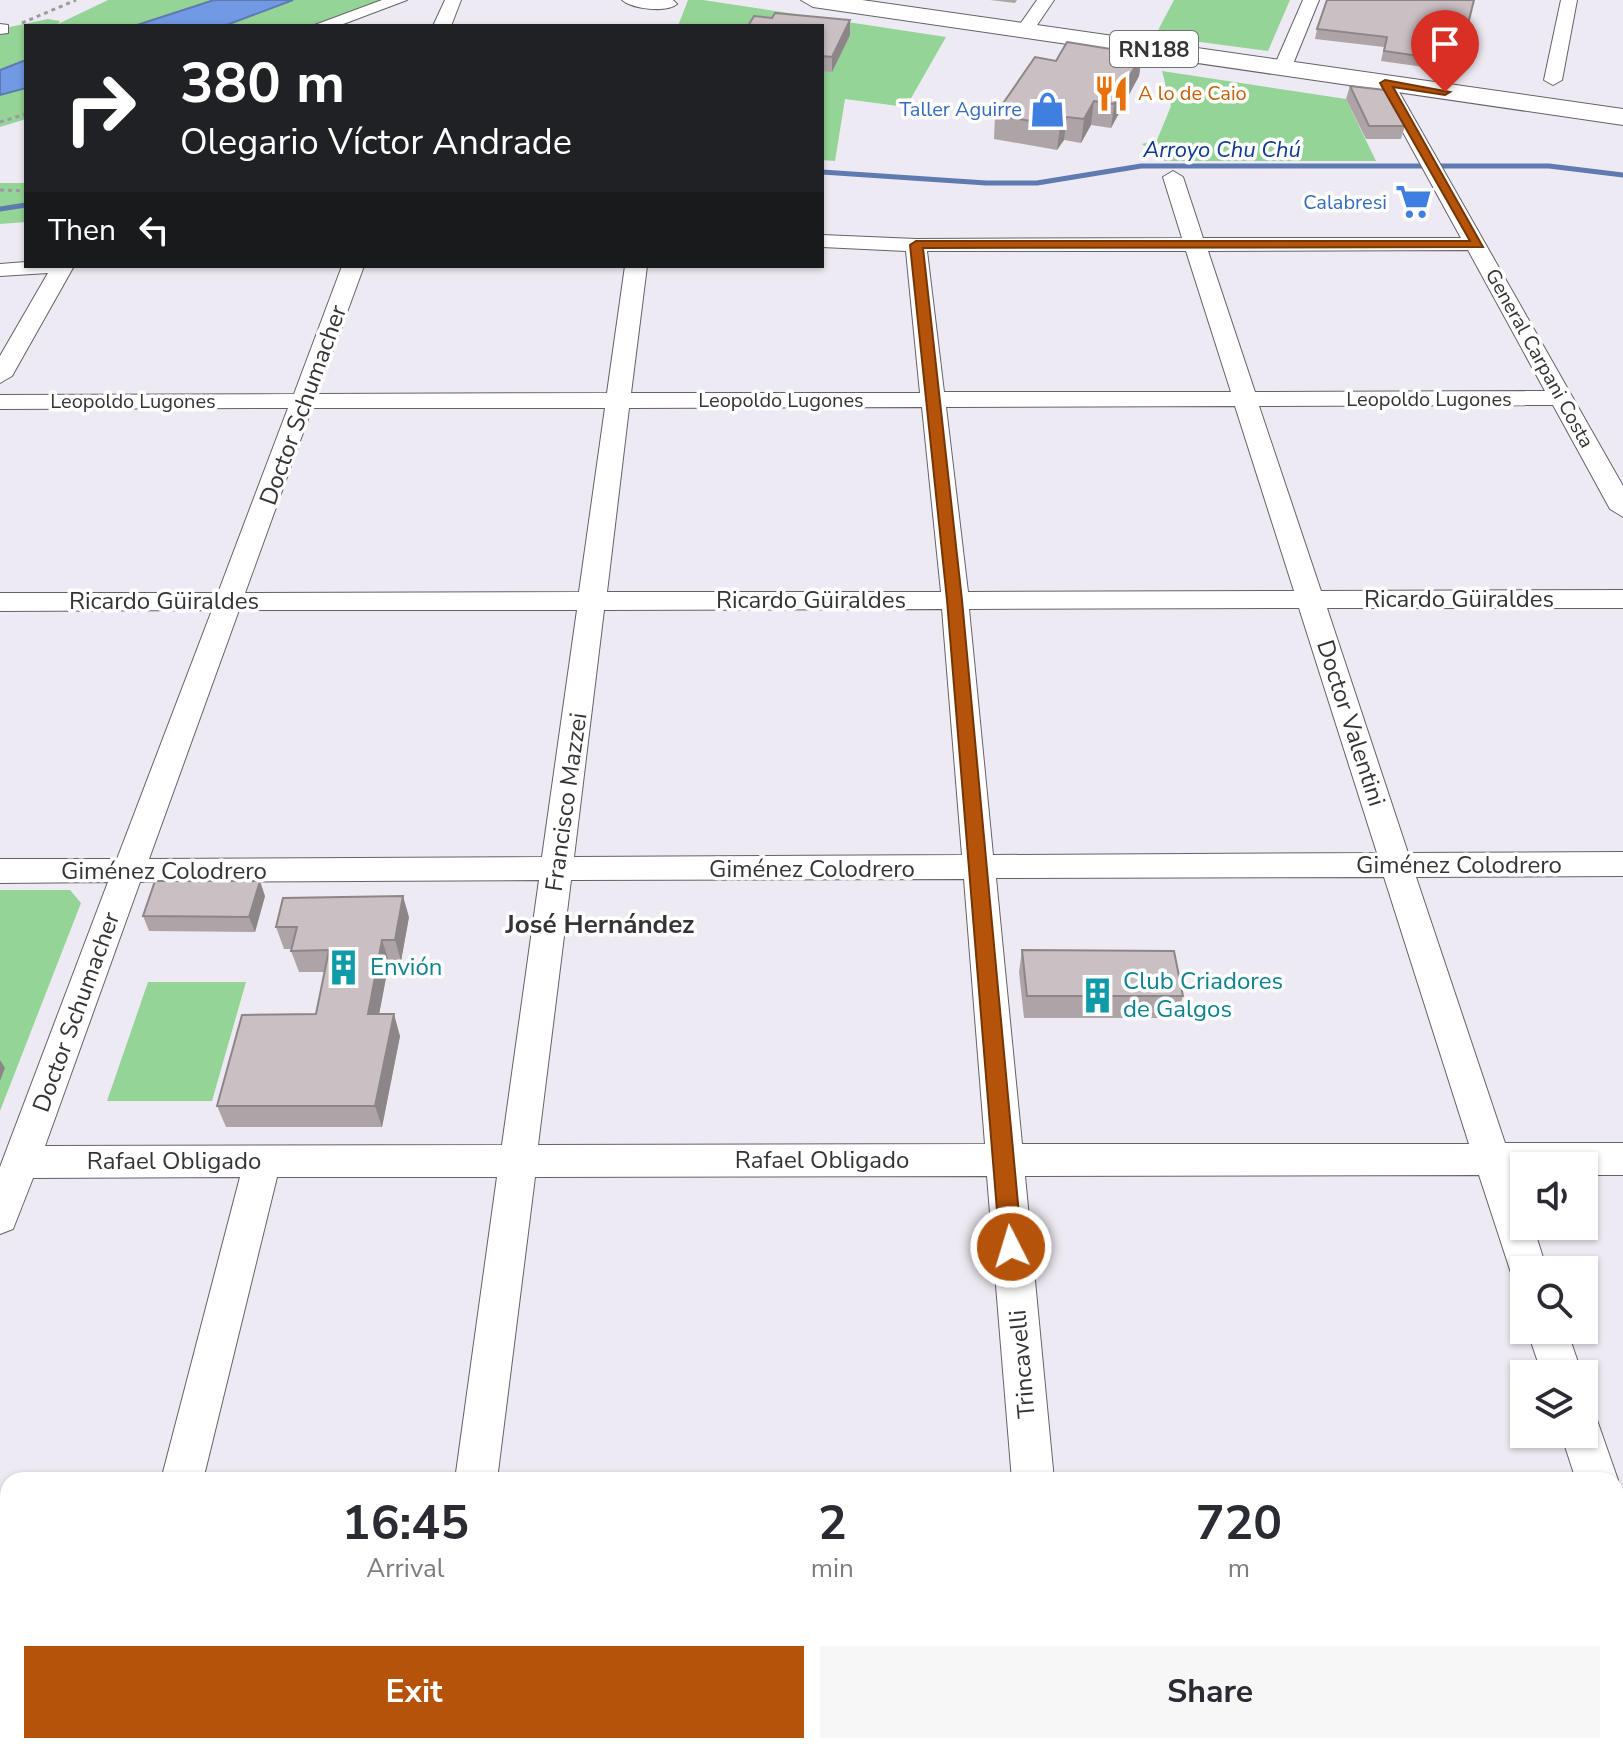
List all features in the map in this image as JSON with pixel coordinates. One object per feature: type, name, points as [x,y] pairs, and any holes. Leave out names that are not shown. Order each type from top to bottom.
[{"type":"highway","name":"RN188","points":[[813,0],[1623,117]]},
{"type":"street","points":[[327,24],[399,0]]},
{"type":"street","points":[[443,24],[453,0]]},
{"type":"street","points":[[630,0],[670,2],[666,24]]},
{"type":"street","points":[[1025,30],[1046,0]]},
{"type":"street","points":[[1282,69],[1311,0]]},
{"type":"street","points":[[1553,80],[1569,0]]},
{"type":"street","name":"General Carpani Costa","points":[[1385,83],[1478,244],[1623,509]]},
{"type":"street","name":"Doctor Valentini","points":[[1173,177],[1242,400],[1310,599],[1523,1256]]},
{"type":"street","points":[[824,241],[916,245],[1478,244]]},
{"type":"street","name":"Trincavelli","points":[[916,245],[955,600],[1002,1160],[1032,1472]]},
{"type":"street","points":[[0,270],[30,268]]},
{"type":"street","points":[[0,376],[60,268]]},
{"type":"street","name":"Doctor Schumacher","points":[[0,1217],[352,268]]},
{"type":"street","name":"Francisco Mazzei","points":[[477,1472],[636,268]]},
{"type":"street","name":"Leopoldo Lugones","points":[[0,402],[1561,398]]},
{"type":"street","name":"Ricardo Güiraldes","points":[[0,602],[1623,599]]},
{"type":"street","name":"Giménez Colodrero","points":[[0,871],[1623,864]]},
{"type":"street","name":"Rafael Obligado","points":[[21,1162],[1623,1159]]},
{"type":"street","points":[[184,1472],[263,1161]]},
{"type":"street","points":[[1587,1448],[1594,1472]]},
{"type":"path","points":[[1,29],[55,12],[76,0]]},
{"type":"path","points":[[0,122],[24,115]]},
{"type":"path","points":[[0,190],[24,191]]},
{"type":"green space","points":[[108,0],[214,0],[140,24],[58,24]]},
{"type":"green space","points":[[293,0],[391,0],[318,24],[229,24]]},
{"type":"green space","points":[[688,0],[703,0],[946,37],[906,107],[845,99],[835,161],[824,160],[824,24],[679,24]]},
{"type":"green space","points":[[1174,0],[1290,0],[1268,51],[1155,36]]},
{"type":"green space","points":[[48,19],[60,21],[58,24],[24,24]]},
{"type":"green space","points":[[24,24],[24,61],[0,70],[0,29]]},
{"type":"green space","points":[[1162,71],[1346,99],[1376,161],[1165,161],[1142,144],[1157,140],[1171,106]]},
{"type":"green space","points":[[24,89],[24,120],[0,127],[0,95]]},
{"type":"green space","points":[[0,183],[24,183],[24,222],[0,224]]},
{"type":"green space","points":[[0,890],[70,890],[81,903],[0,1111]]},
{"type":"green space","points":[[148,982],[246,982],[212,1101],[107,1101]]},
{"type":"water","points":[[214,0],[293,0],[229,24],[140,24]]},
{"type":"water","points":[[24,61],[24,89],[0,95],[0,70]]},
{"type":"building","points":[[1327,0],[1474,0],[1464,40],[1457,39],[1447,60],[1384,51],[1387,37],[1317,29]]},
{"type":"building","points":[[775,13],[850,20],[832,57],[824,56],[824,24],[749,24],[754,16],[772,18]]},
{"type":"building","points":[[1067,42],[1142,54],[1114,104],[1094,101],[1084,119],[1067,117],[1060,126],[995,115],[1035,57],[1056,61]]},
{"type":"building","points":[[1350,86],[1385,90],[1405,126],[1369,126]]},
{"type":"building","points":[[155,881],[260,881],[249,917],[143,916]]},
{"type":"building","points":[[403,896],[395,940],[382,940],[368,1014],[394,1014],[375,1106],[217,1106],[242,1015],[316,1014],[329,950],[291,951],[297,927],[276,927],[283,898]]},
{"type":"building","points":[[1022,950],[1174,951],[1183,996],[1027,996]]},
{"type":"waterway","name":"Arroyo Chu Chú","points":[[824,172],[986,183],[1037,183],[1141,166],[1549,166],[1623,175]]},
{"type":"waterway","name":"Arroyo Chu Chú","points":[[0,209],[24,205]]},
{"type":"place","name":"A lo de Caio","points":[[1112,93]]},
{"type":"place","name":"Taller Aguirre","points":[[1048,109]]},
{"type":"place","name":"Calabresi","points":[[1413,202]]},
{"type":"place","name":"Envión","points":[[344,967]]},
{"type":"place","name":"Club Criadores de Galgos","points":[[1097,995]]},
{"type":"district","name":"José Hernández","points":[[600,924]]},
{"type":"route","points":[[1011,1247],[955,600],[916,245],[1478,244],[1385,83],[1445,92]]}]
